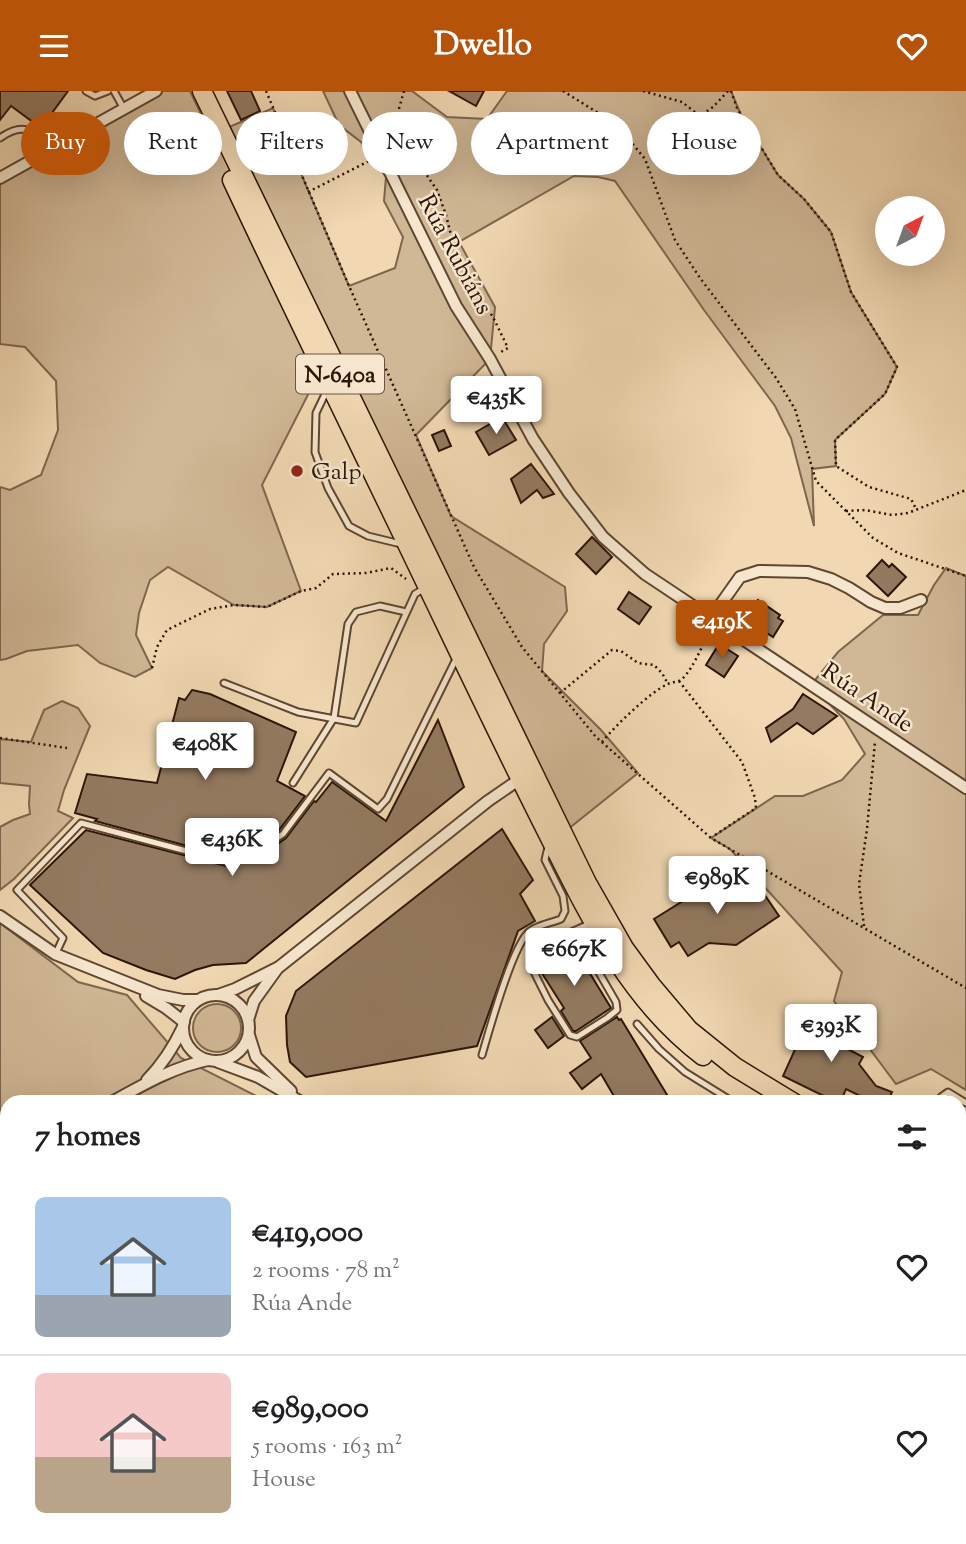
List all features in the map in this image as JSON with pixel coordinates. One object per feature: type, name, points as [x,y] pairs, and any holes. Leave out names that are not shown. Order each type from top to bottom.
[{"type":"main road","name":"N-640a","points":[[190,91],[407,545],[421,590],[459,653],[552,842],[612,954],[641,996],[681,1039],[730,1076],[764,1095]]},
{"type":"main road","name":"N-640a","points":[[202,91],[587,883],[624,948],[689,1030],[735,1067],[781,1095]]},
{"type":"street","points":[[110,117],[156,91]]},
{"type":"street","name":"Rúa Rubiáns","points":[[350,91],[362,116]]},
{"type":"street","points":[[0,178],[21,166]]},
{"type":"street","name":"Rúa Rubiáns","points":[[391,175],[456,306],[490,359]]},
{"type":"street","name":"Rúa Ande","points":[[490,359],[533,439],[603,537],[645,574],[966,788]]},
{"type":"street","points":[[713,620],[740,577],[759,571],[808,572],[831,579],[885,608],[900,608],[921,600]]},
{"type":"street","points":[[478,657],[491,702],[521,765],[520,779]]},
{"type":"street","points":[[520,779],[532,786],[581,886],[624,948]]},
{"type":"street","points":[[218,995],[279,967],[488,801],[520,779]]},
{"type":"street","points":[[0,916],[55,954],[158,995],[198,1000]]},
{"type":"street","points":[[279,967],[254,1001],[248,1020],[249,1033],[257,1057],[295,1095]]},
{"type":"street","points":[[116,979],[166,1008],[183,1024],[185,1037],[197,1055],[238,1068],[289,1095]]},
{"type":"street","points":[[139,1087],[153,1074],[175,1043],[186,1014],[198,1000],[218,995],[234,1000],[248,1020]]},
{"type":"street","points":[[124,1095],[188,1064],[225,1060],[234,1056],[241,1050],[249,1033]]},
{"type":"lane","points":[[86,91],[95,96],[108,91]]},
{"type":"lane","points":[[114,91],[124,109]]},
{"type":"lane","points":[[0,138],[12,129],[21,129]]},
{"type":"lane","points":[[329,385],[316,413],[315,452],[328,488],[349,526],[369,536],[407,545]]},
{"type":"lane","points":[[225,683],[299,712],[356,723],[406,612],[421,590]]},
{"type":"lane","points":[[293,783],[334,718],[348,624],[356,612],[380,606],[406,612]]},
{"type":"lane","points":[[55,954],[63,938],[17,890],[81,823],[228,862],[260,850],[283,834],[329,772],[378,809],[387,799],[459,653]]},
{"type":"lane","points":[[482,1055],[508,972],[522,939],[530,930],[561,919],[565,911],[563,896],[545,860],[547,848],[552,842]]},
{"type":"lane","points":[[575,931],[616,1002],[617,1010],[577,1037],[570,1035],[530,964],[535,954],[547,944],[594,922]]},
{"type":"lane","points":[[637,1024],[659,1049],[685,1072],[722,1095]]},
{"type":"path","points":[[266,91],[474,567],[522,646],[602,742],[711,838],[966,988]]},
{"type":"path","points":[[404,91],[398,112],[401,138],[437,190],[455,251],[508,348],[490,359]]},
{"type":"path","points":[[563,91],[622,131],[645,159],[675,240],[700,278],[776,377],[795,409],[816,481],[873,538],[898,552],[966,576]]},
{"type":"path","points":[[643,91],[682,102],[700,116],[730,91],[737,108],[778,175],[804,199],[831,232],[851,292],[897,367],[885,394],[835,440],[836,465],[869,487],[911,499],[916,509]]},
{"type":"path","points":[[309,192],[362,165]]},
{"type":"path","points":[[846,511],[864,510],[892,515],[908,513],[966,490]]},
{"type":"path","points":[[152,668],[157,647],[167,630],[210,608],[234,605],[267,607],[316,587],[333,574],[391,569],[421,590]]},
{"type":"path","points":[[602,742],[628,715],[668,684],[680,681],[713,620]]},
{"type":"path","points":[[560,694],[612,650],[621,651],[638,663],[654,665],[668,684]]},
{"type":"path","points":[[680,681],[742,762],[755,798],[756,808],[711,838]]},
{"type":"path","points":[[864,927],[859,884],[876,728]]},
{"type":"path","points":[[0,738],[67,748]]},
{"type":"shaded area","points":[[157,91],[190,91],[200,112],[124,112],[124,175],[222,175],[222,130],[236,124],[236,175],[302,175],[349,286],[395,268],[403,237],[384,201],[385,175],[457,175],[457,118],[471,118],[471,175],[633,175],[633,112],[492,112],[507,91],[731,91],[740,112],[647,112],[647,175],[761,175],[761,147],[778,175],[804,199],[831,232],[851,292],[897,367],[885,394],[835,440],[836,466],[812,469],[814,526],[791,438],[775,406],[704,310],[615,181],[574,176],[459,242],[495,307],[490,359],[416,435],[451,516],[565,587],[567,611],[544,644],[542,671],[601,730],[638,773],[552,842],[321,369],[262,485],[301,591],[267,607],[234,605],[168,567],[150,580],[139,613],[136,635],[152,668],[135,677],[100,663],[78,645],[27,651],[0,660],[0,487],[10,490],[41,475],[58,430],[56,381],[25,347],[0,344],[0,178],[21,166],[21,175],[110,175],[110,117]]},
{"type":"shaded area","points":[[323,91],[412,91],[440,112],[362,112],[362,143],[348,132],[348,112],[333,112]]},
{"type":"shaded area","points":[[946,568],[966,576],[966,1090],[931,1069],[896,1084],[834,1001],[842,972],[730,849],[711,838],[775,796],[803,796],[842,780],[865,754],[844,719],[811,685],[838,652],[883,615],[918,615]]},
{"type":"shaded area","points":[[62,701],[78,708],[90,726],[58,811],[73,818],[0,890],[0,827],[30,814],[30,786],[0,783],[0,739],[31,742],[44,710]]},
{"type":"shaded area","points":[[0,923],[78,982],[127,995],[181,1058],[254,1095],[0,1095]]},
{"type":"shaded area","points":[[217,1004],[234,1011],[241,1028],[234,1045],[217,1052],[200,1045],[193,1028],[200,1011]]},
{"type":"building","points":[[0,91],[68,91],[53,112],[21,113],[11,106],[0,120]]},
{"type":"building","points":[[227,91],[251,91],[260,111],[237,112]]},
{"type":"building","points":[[449,91],[484,91],[476,106]]},
{"type":"building","points":[[502,417],[516,440],[489,455],[476,432]]},
{"type":"building","points":[[444,430],[451,446],[439,451],[432,435]]},
{"type":"building","points":[[531,464],[554,494],[543,498],[537,490],[521,503],[511,479]]},
{"type":"building","points":[[592,537],[612,557],[596,574],[576,554]]},
{"type":"building","points":[[882,560],[889,567],[892,564],[906,577],[888,596],[867,576]]},
{"type":"building","points":[[629,592],[651,607],[639,624],[618,609]]},
{"type":"building","points":[[758,600],[780,615],[778,618],[783,621],[773,637],[745,619]]},
{"type":"building","points":[[719,644],[738,656],[724,677],[706,665]]},
{"type":"building","points":[[192,690],[210,694],[296,732],[277,781],[305,796],[279,830],[258,845],[228,857],[95,821],[97,819],[75,813],[87,774],[157,783],[179,698],[185,700]]},
{"type":"building","points":[[803,694],[837,716],[813,734],[797,723],[771,742],[766,728],[793,709]]},
{"type":"building","points":[[438,720],[464,787],[246,963],[213,965],[175,979],[146,970],[103,953],[30,885],[86,830],[230,867],[262,855],[286,838],[332,782],[386,821]]},
{"type":"building","points":[[502,829],[533,880],[520,894],[535,921],[518,931],[477,1046],[306,1077],[290,1062],[287,1045],[286,1016],[296,991]]},
{"type":"building","points":[[728,873],[738,890],[751,882],[762,891],[779,916],[736,945],[709,943],[688,956],[679,942],[671,947],[654,919]]},
{"type":"building","points":[[572,944],[611,1008],[576,1031],[573,1031],[561,1011],[564,1008],[538,967]]},
{"type":"building","points":[[833,1010],[845,1021],[836,1043],[863,1057],[859,1064],[876,1086],[892,1092],[891,1095],[858,1095],[846,1089],[843,1095],[822,1095],[783,1076],[807,1023],[816,1027],[823,1016],[828,1018]]},
{"type":"building","points":[[552,1017],[564,1036],[548,1048],[535,1030]]},
{"type":"building","points":[[617,1017],[621,1019],[667,1095],[613,1095],[601,1074],[582,1089],[570,1073],[591,1058],[580,1041]]},
{"type":"place","name":"Galp","points":[[297,471]]}]
